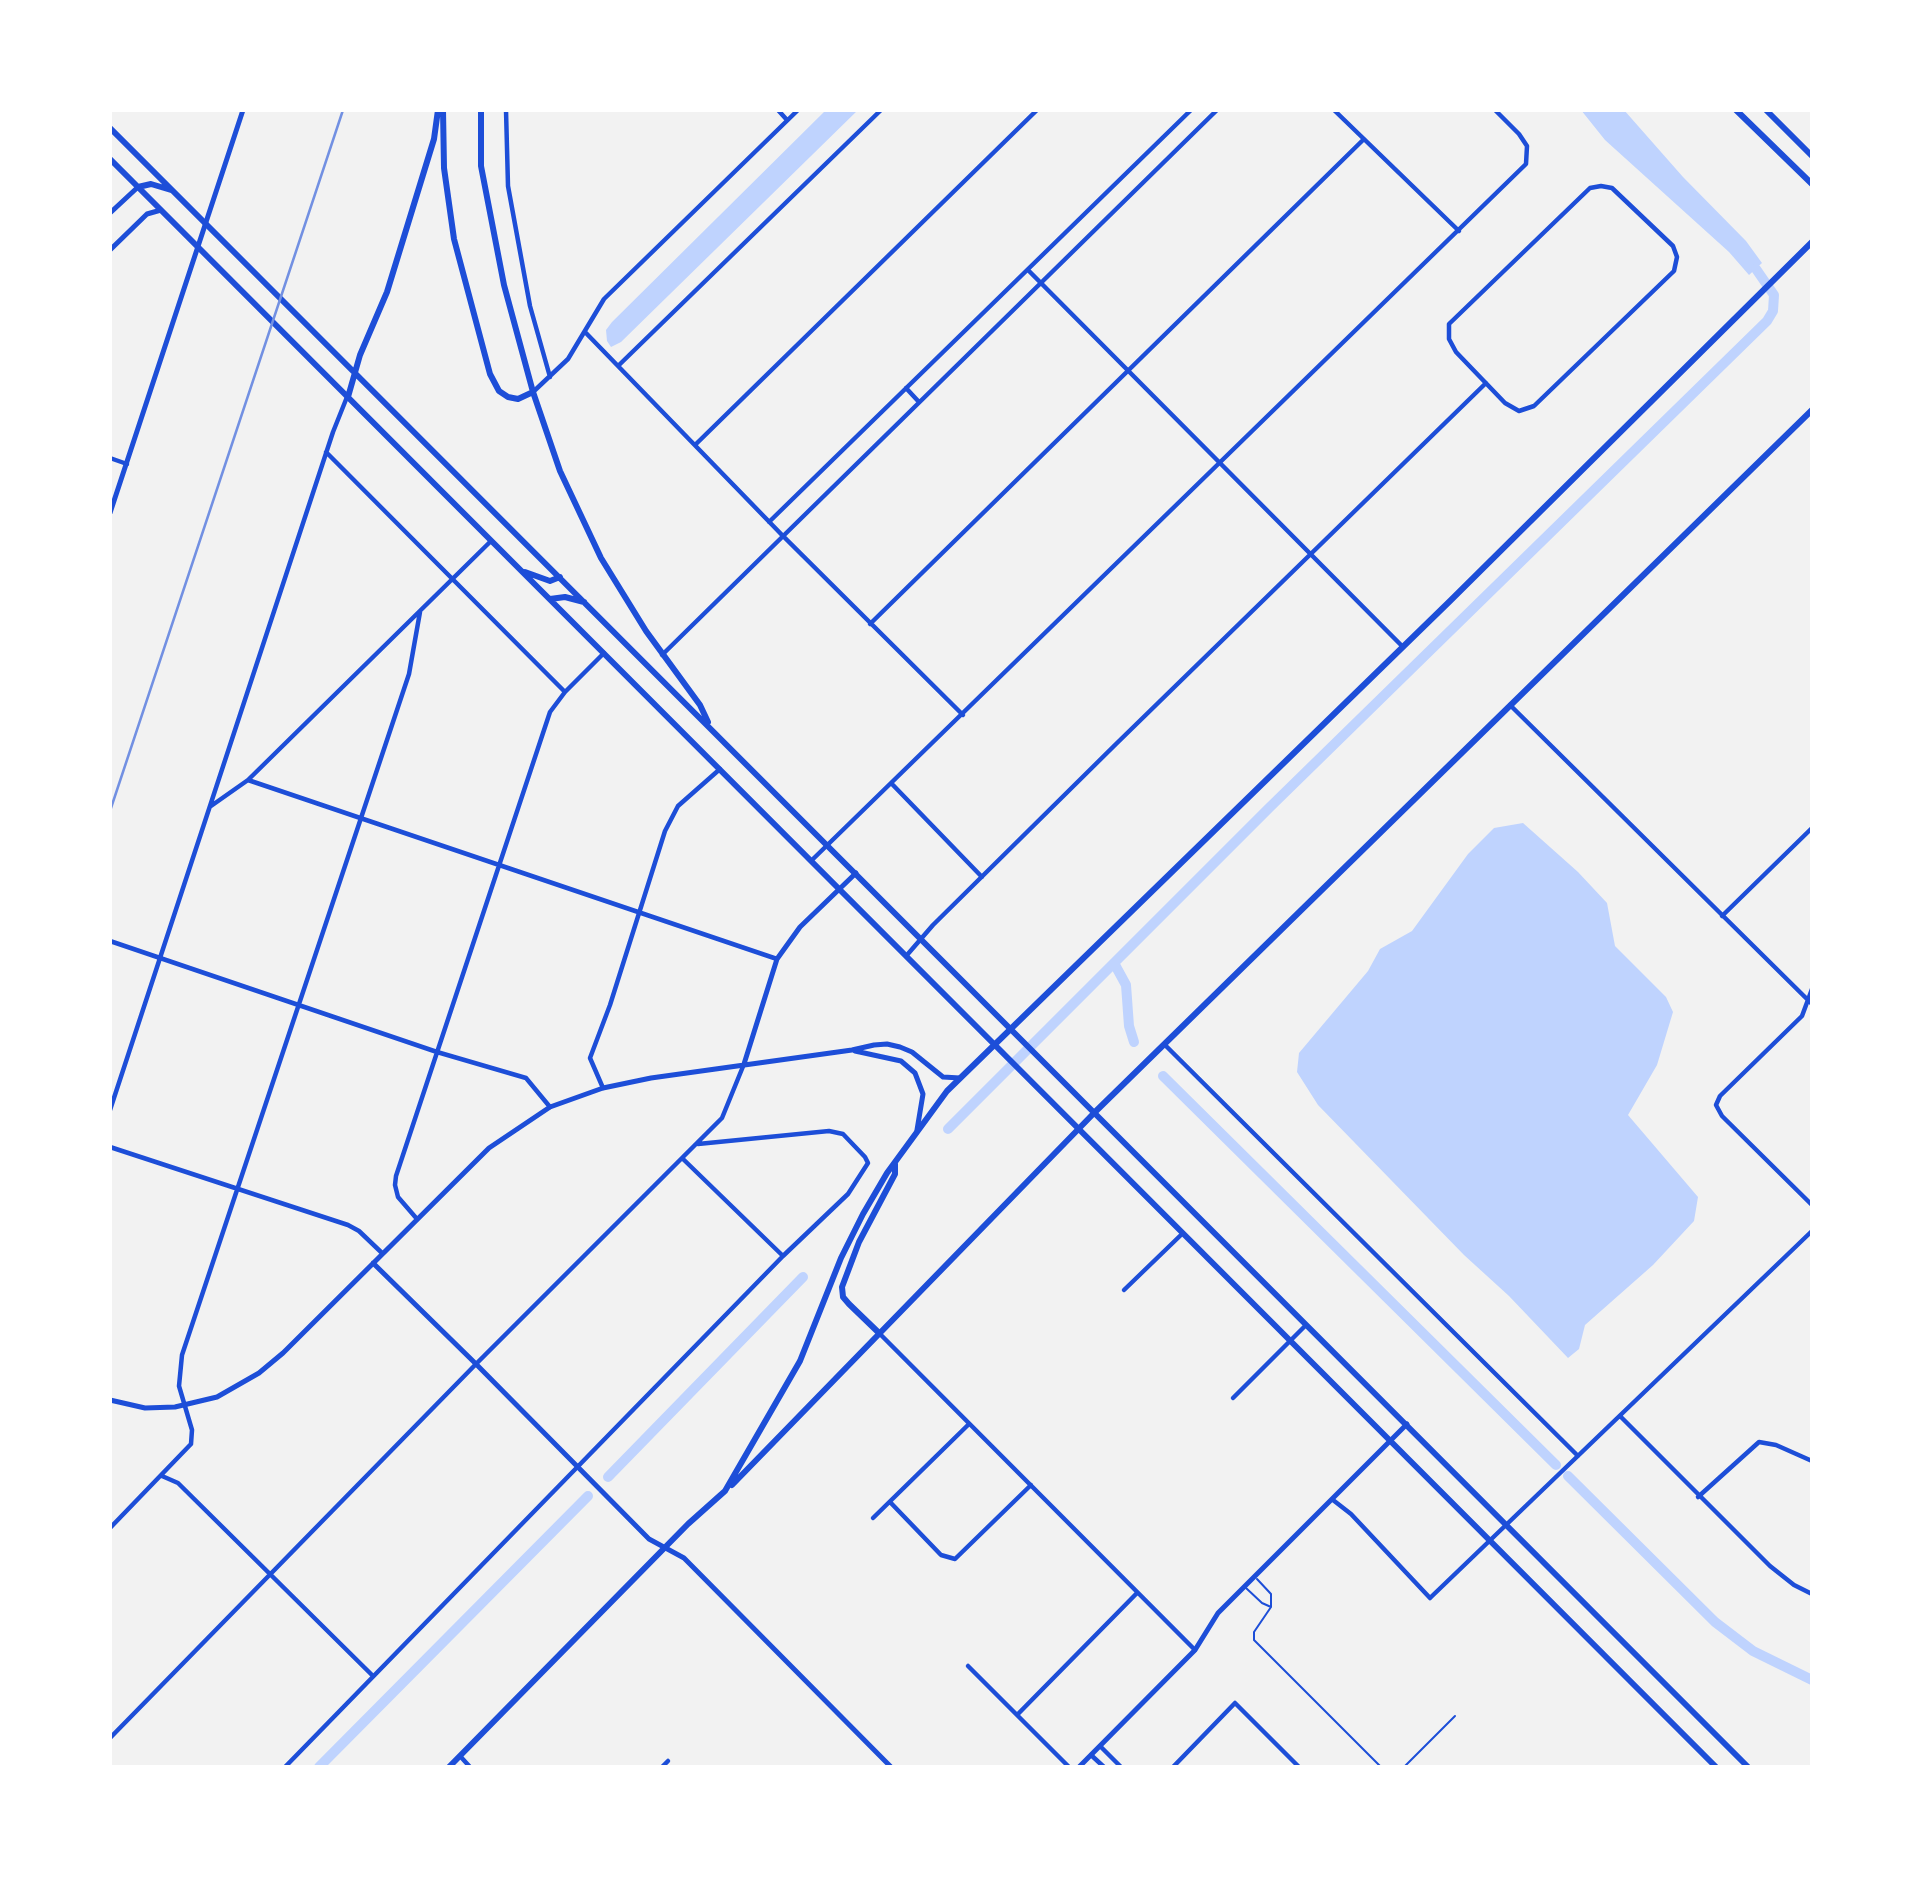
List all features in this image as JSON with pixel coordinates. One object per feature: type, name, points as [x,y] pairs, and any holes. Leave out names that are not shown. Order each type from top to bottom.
[{"type":"main road","points":[[348,397],[355,372],[387,292],[440,110]]},
{"type":"main road","points":[[440,110],[444,168],[454,239],[490,374],[499,391],[508,397],[518,399],[533,392]]},
{"type":"main road","points":[[481,110],[481,166],[504,285],[533,392],[560,471],[601,558],[662,655],[700,705],[710,727]]},
{"type":"main road","points":[[1737,110],[1812,184]]},
{"type":"main road","points":[[1766,110],[1812,156]]},
{"type":"main road","points":[[110,128],[1748,1767]]},
{"type":"main road","points":[[110,159],[1716,1767]]},
{"type":"main road","points":[[138,187],[151,184],[173,190]]},
{"type":"main road","points":[[725,1491],[800,1361],[863,1214],[895,1162],[941,1098],[1403,647],[1812,242]]},
{"type":"main road","points":[[449,1767],[666,1547],[725,1491],[1095,1112],[1812,410]]},
{"type":"main road","points":[[520,569],[550,581],[560,577]]},
{"type":"main road","points":[[550,599],[565,597],[586,603]]},
{"type":"main road","points":[[878,1332],[843,1297],[842,1287],[859,1242],[895,1174],[895,1162]]},
{"type":"street","points":[[110,513],[243,110]]},
{"type":"street","points":[[506,110],[508,186],[530,306],[551,378]]},
{"type":"street","points":[[778,110],[787,120]]},
{"type":"street","points":[[533,392],[551,378],[568,359],[604,299],[798,110]]},
{"type":"street","points":[[618,366],[881,110]]},
{"type":"street","points":[[695,445],[1037,110]]},
{"type":"street","points":[[769,522],[1191,110]]},
{"type":"street","points":[[662,655],[1217,110]]},
{"type":"street","points":[[1334,110],[1458,230]]},
{"type":"street","points":[[812,860],[1526,164],[1527,146],[1495,110]]},
{"type":"street","points":[[870,624],[1364,139]]},
{"type":"street","points":[[110,212],[138,187]]},
{"type":"street","points":[[1590,188],[1612,188],[1673,246],[1677,257],[1674,271],[1534,407],[1519,411],[1505,403],[1486,383],[1455,352],[1449,340],[1449,324],[1590,188]]},
{"type":"street","points":[[110,250],[147,214],[161,210]]},
{"type":"street","points":[[1028,270],[1403,647]]},
{"type":"street","points":[[585,332],[782,536],[963,715]]},
{"type":"street","points":[[906,955],[982,877],[1486,383]]},
{"type":"street","points":[[906,388],[919,402]]},
{"type":"street","points":[[110,1110],[326,453],[348,397]]},
{"type":"street","points":[[326,453],[565,692]]},
{"type":"street","points":[[110,458],[127,464]]},
{"type":"street","points":[[210,806],[248,780],[491,541]]},
{"type":"street","points":[[110,1528],[191,1444],[192,1430],[179,1386],[182,1355],[409,674],[420,612]]},
{"type":"street","points":[[417,1219],[398,1197],[395,1181],[437,1052],[550,712],[565,692],[604,653]]},
{"type":"street","points":[[1510,705],[1810,1002]]},
{"type":"street","points":[[603,1088],[590,1058],[610,1005],[669,820],[683,801],[720,769]]},
{"type":"street","points":[[248,780],[778,959]]},
{"type":"street","points":[[892,784],[982,877]]},
{"type":"street","points":[[1722,916],[1812,828]]},
{"type":"street","points":[[110,1738],[476,1364],[722,1118],[744,1064],[778,959],[800,927],[856,873]]},
{"type":"street","points":[[110,941],[437,1052],[526,1078],[550,1107]]},
{"type":"street","points":[[1812,989],[1810,1002],[1802,1016],[1720,1096],[1716,1105],[1720,1114],[1812,1205]]},
{"type":"street","points":[[110,1400],[145,1408],[185,1405],[217,1396],[267,1368],[489,1147],[550,1107],[603,1088],[650,1078],[887,1044],[912,1052],[943,1077],[960,1078]]},
{"type":"street","points":[[1164,1044],[1578,1456]]},
{"type":"street","points":[[852,1050],[901,1061],[915,1073],[923,1094],[918,1130]]},
{"type":"street","points":[[285,1767],[783,1256],[848,1194],[868,1163],[843,1135],[830,1131],[698,1144]]},
{"type":"street","points":[[110,1147],[355,1228],[382,1253]]},
{"type":"street","points":[[682,1158],[783,1256]]},
{"type":"street","points":[[1333,1500],[1351,1514],[1430,1598],[1812,1231]]},
{"type":"street","points":[[1124,1290],[1183,1233]]},
{"type":"street","points":[[373,1263],[649,1539],[684,1558],[891,1767]]},
{"type":"street","points":[[1233,1398],[1307,1324]]},
{"type":"street","points":[[878,1332],[1195,1650]]},
{"type":"street","points":[[1620,1416],[1698,1497],[1770,1566],[1794,1585],[1812,1594]]},
{"type":"street","points":[[873,1518],[969,1424]]},
{"type":"street","points":[[1079,1767],[1195,1650],[1218,1613],[1407,1424]]},
{"type":"street","points":[[1698,1497],[1759,1442],[1776,1445],[1812,1461]]},
{"type":"street","points":[[163,1476],[178,1483],[373,1676]]},
{"type":"street","points":[[890,1502],[942,1555],[956,1559],[1031,1485]]},
{"type":"street","points":[[1017,1715],[1138,1593]]},
{"type":"street","points":[[968,1666],[1069,1767]]},
{"type":"street","points":[[1172,1767],[1235,1703],[1300,1767]]},
{"type":"street","points":[[1100,1746],[1121,1767]]},
{"type":"street","points":[[1091,1755],[1104,1767]]},
{"type":"street","points":[[460,1756],[470,1767]]},
{"type":"street","points":[[662,1767],[668,1761]]},
{"type":"lane","points":[[1255,1577],[1271,1594],[1271,1606],[1254,1632],[1254,1640],[1381,1767]]},
{"type":"lane","points":[[1245,1587],[1262,1603],[1271,1606]]},
{"type":"lane","points":[[1404,1767],[1455,1716]]},
{"type":"water","points":[[826,110],[858,110],[621,342],[611,347],[607,341],[606,330],[612,322]]},
{"type":"water","points":[[1581,110],[1624,110],[1683,177],[1746,241],[1762,263],[1749,275],[1729,252],[1605,140]]},
{"type":"water","points":[[1523,823],[1578,872],[1607,903],[1615,946],[1666,997],[1673,1012],[1657,1065],[1628,1115],[1698,1197],[1694,1221],[1653,1265],[1585,1325],[1579,1349],[1568,1358],[1318,1105],[1297,1072],[1299,1053],[1368,971],[1380,949],[1412,931],[1468,854],[1494,828]]},
{"type":"waterway","points":[[948,1129],[1269,808],[1767,321],[1773,311],[1774,295],[1756,269]]},
{"type":"waterway","points":[[1114,963],[1126,985],[1129,1026],[1134,1042]]},
{"type":"waterway","points":[[1163,1076],[1556,1465]]},
{"type":"waterway","points":[[608,1477],[803,1277]]},
{"type":"waterway","points":[[1568,1476],[1715,1622],[1753,1651],[1812,1680]]},
{"type":"waterway","points":[[319,1767],[588,1496]]},
{"type":"railway","points":[[110,811],[343,110]]}]
